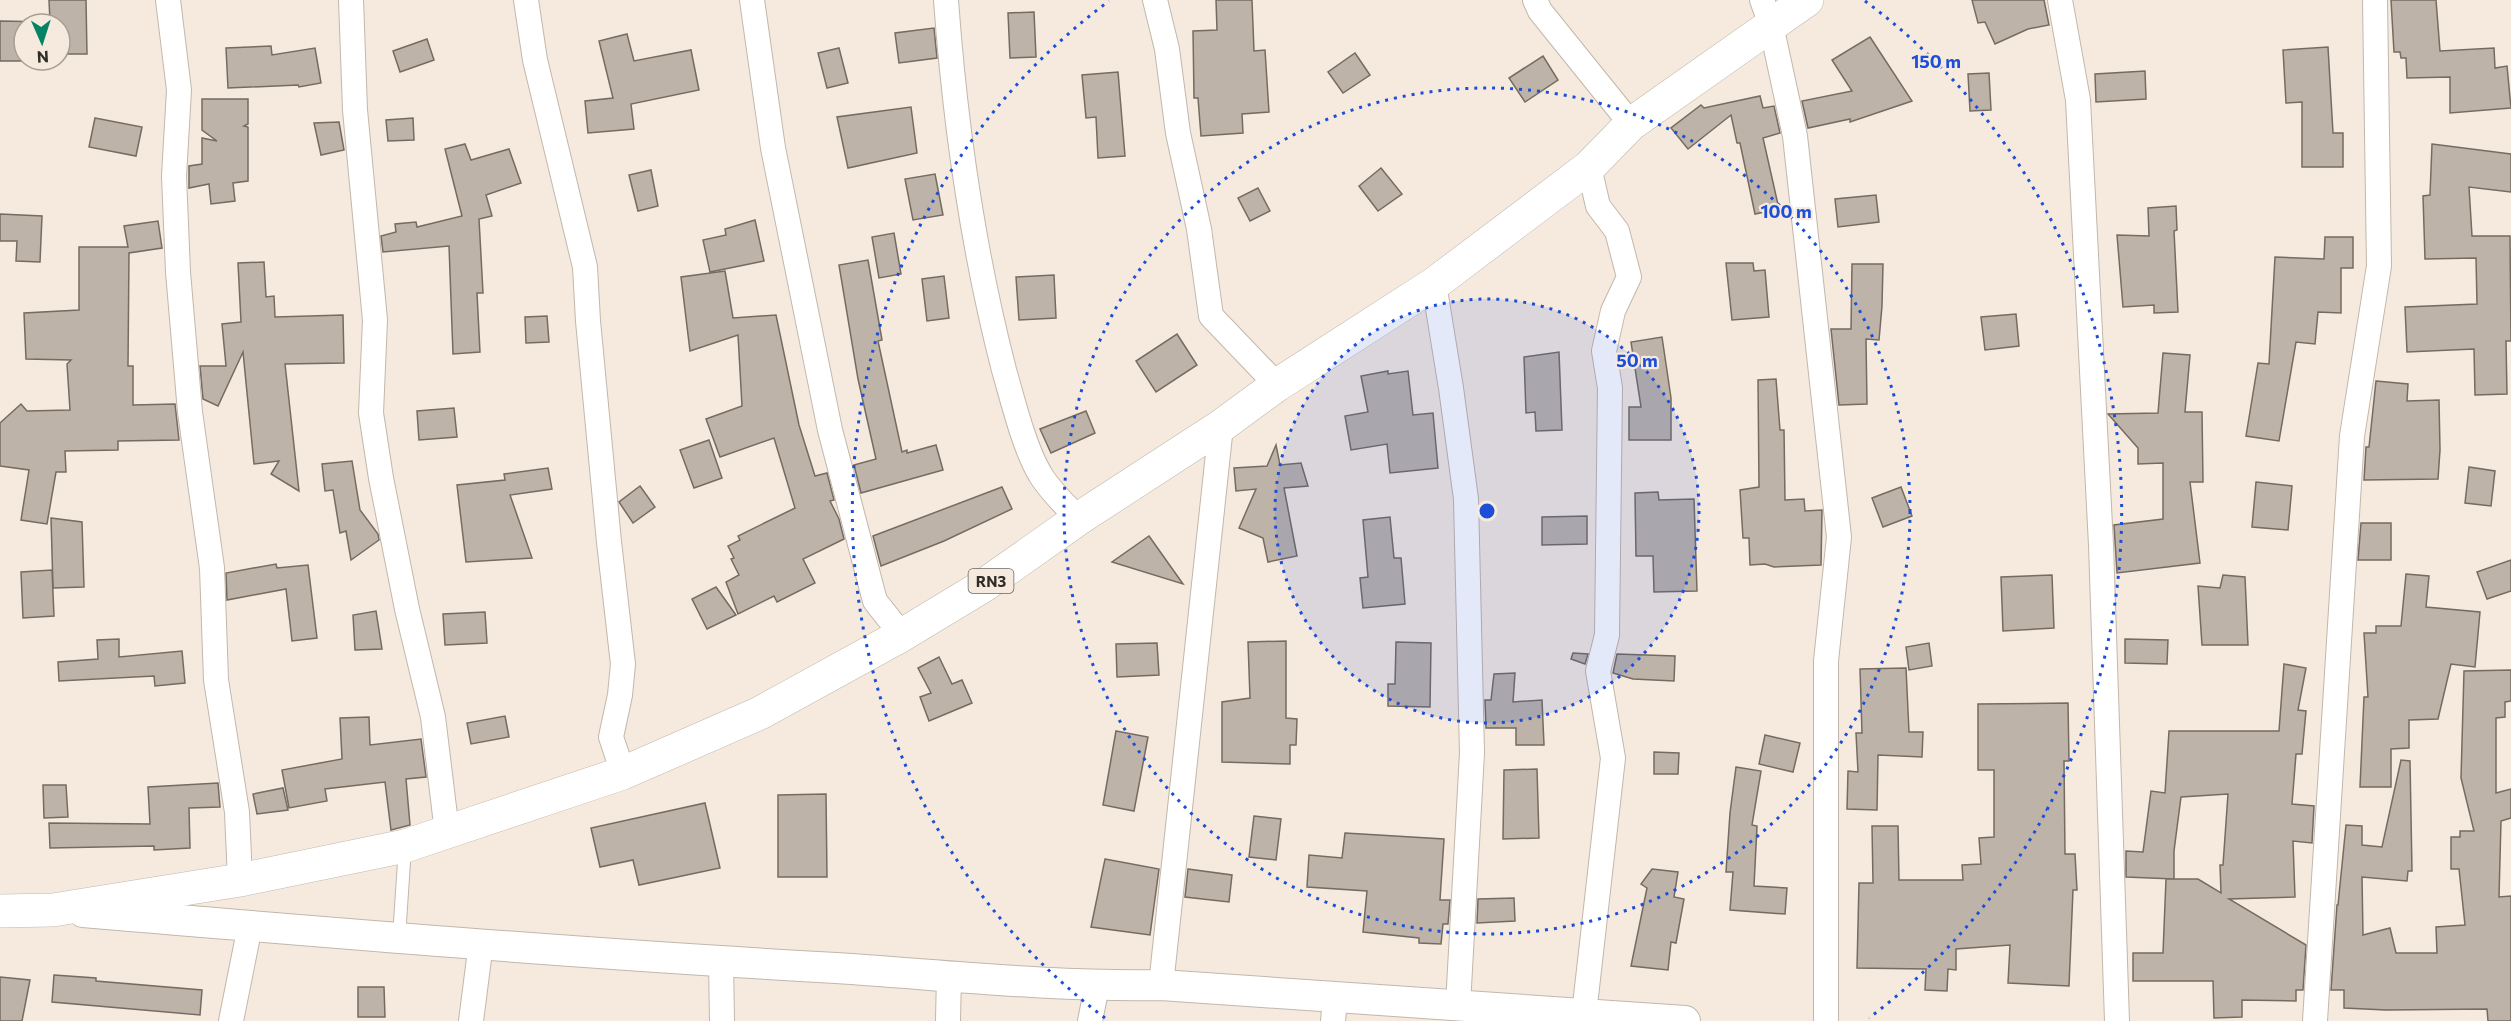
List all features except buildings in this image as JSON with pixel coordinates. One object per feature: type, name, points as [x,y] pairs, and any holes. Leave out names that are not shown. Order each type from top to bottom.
[{"type":"highway","name":"RN3","points":[[0,911],[53,909],[240,880],[405,846],[623,773],[760,713],[902,635],[983,586],[1078,519],[1221,426],[1277,385],[1434,284],[1588,167],[1631,124],[1767,13],[1807,0]]},
{"type":"street","points":[[168,0],[179,90],[174,176],[179,284],[190,412],[212,568],[216,680],[237,812],[240,880]]},
{"type":"street","points":[[351,0],[355,110],[375,320],[371,413],[381,478],[405,598],[433,717],[447,832]]},
{"type":"street","points":[[526,0],[535,60],[585,267],[608,530],[623,664],[620,695],[611,737],[623,773]]},
{"type":"street","points":[[752,0],[774,148],[830,430],[875,601],[902,635]]},
{"type":"street","points":[[946,0],[959,130],[982,277],[993,326],[1010,390],[1040,474],[1078,519]]},
{"type":"street","points":[[1155,0],[1167,49],[1178,133],[1199,229],[1211,316],[1277,385]]},
{"type":"street","points":[[1535,0],[1540,11],[1631,124]]},
{"type":"street","points":[[2060,0],[2078,100],[2101,545],[2117,1021]]},
{"type":"street","points":[[2315,1021],[2352,436],[2379,266],[2374,0]]},
{"type":"street","points":[[1767,13],[1796,136],[1839,537],[1826,661],[1826,1021]]},
{"type":"street","points":[[1576,1016],[1613,758],[1598,671],[1607,635],[1610,388],[1604,351],[1613,311],[1629,277],[1617,231],[1598,206],[1588,167]]},
{"type":"street","points":[[1434,284],[1466,499],[1472,753],[1458,1005]]},
{"type":"street","points":[[1161,986],[1221,426]]},
{"type":"street","points":[[53,909],[399,939],[481,943],[721,962],[949,975],[1097,987],[1161,986],[1334,1010],[1458,1005],[1576,1016],[1685,1021]]},
{"type":"street","points":[[231,1021],[250,926]]},
{"type":"street","points":[[471,1021],[481,943]]},
{"type":"street","points":[[721,962],[722,1021]]},
{"type":"street","points":[[948,1021],[949,975]]},
{"type":"street","points":[[1090,1021],[1097,987]]},
{"type":"lane","points":[[399,939],[405,846]]}]
